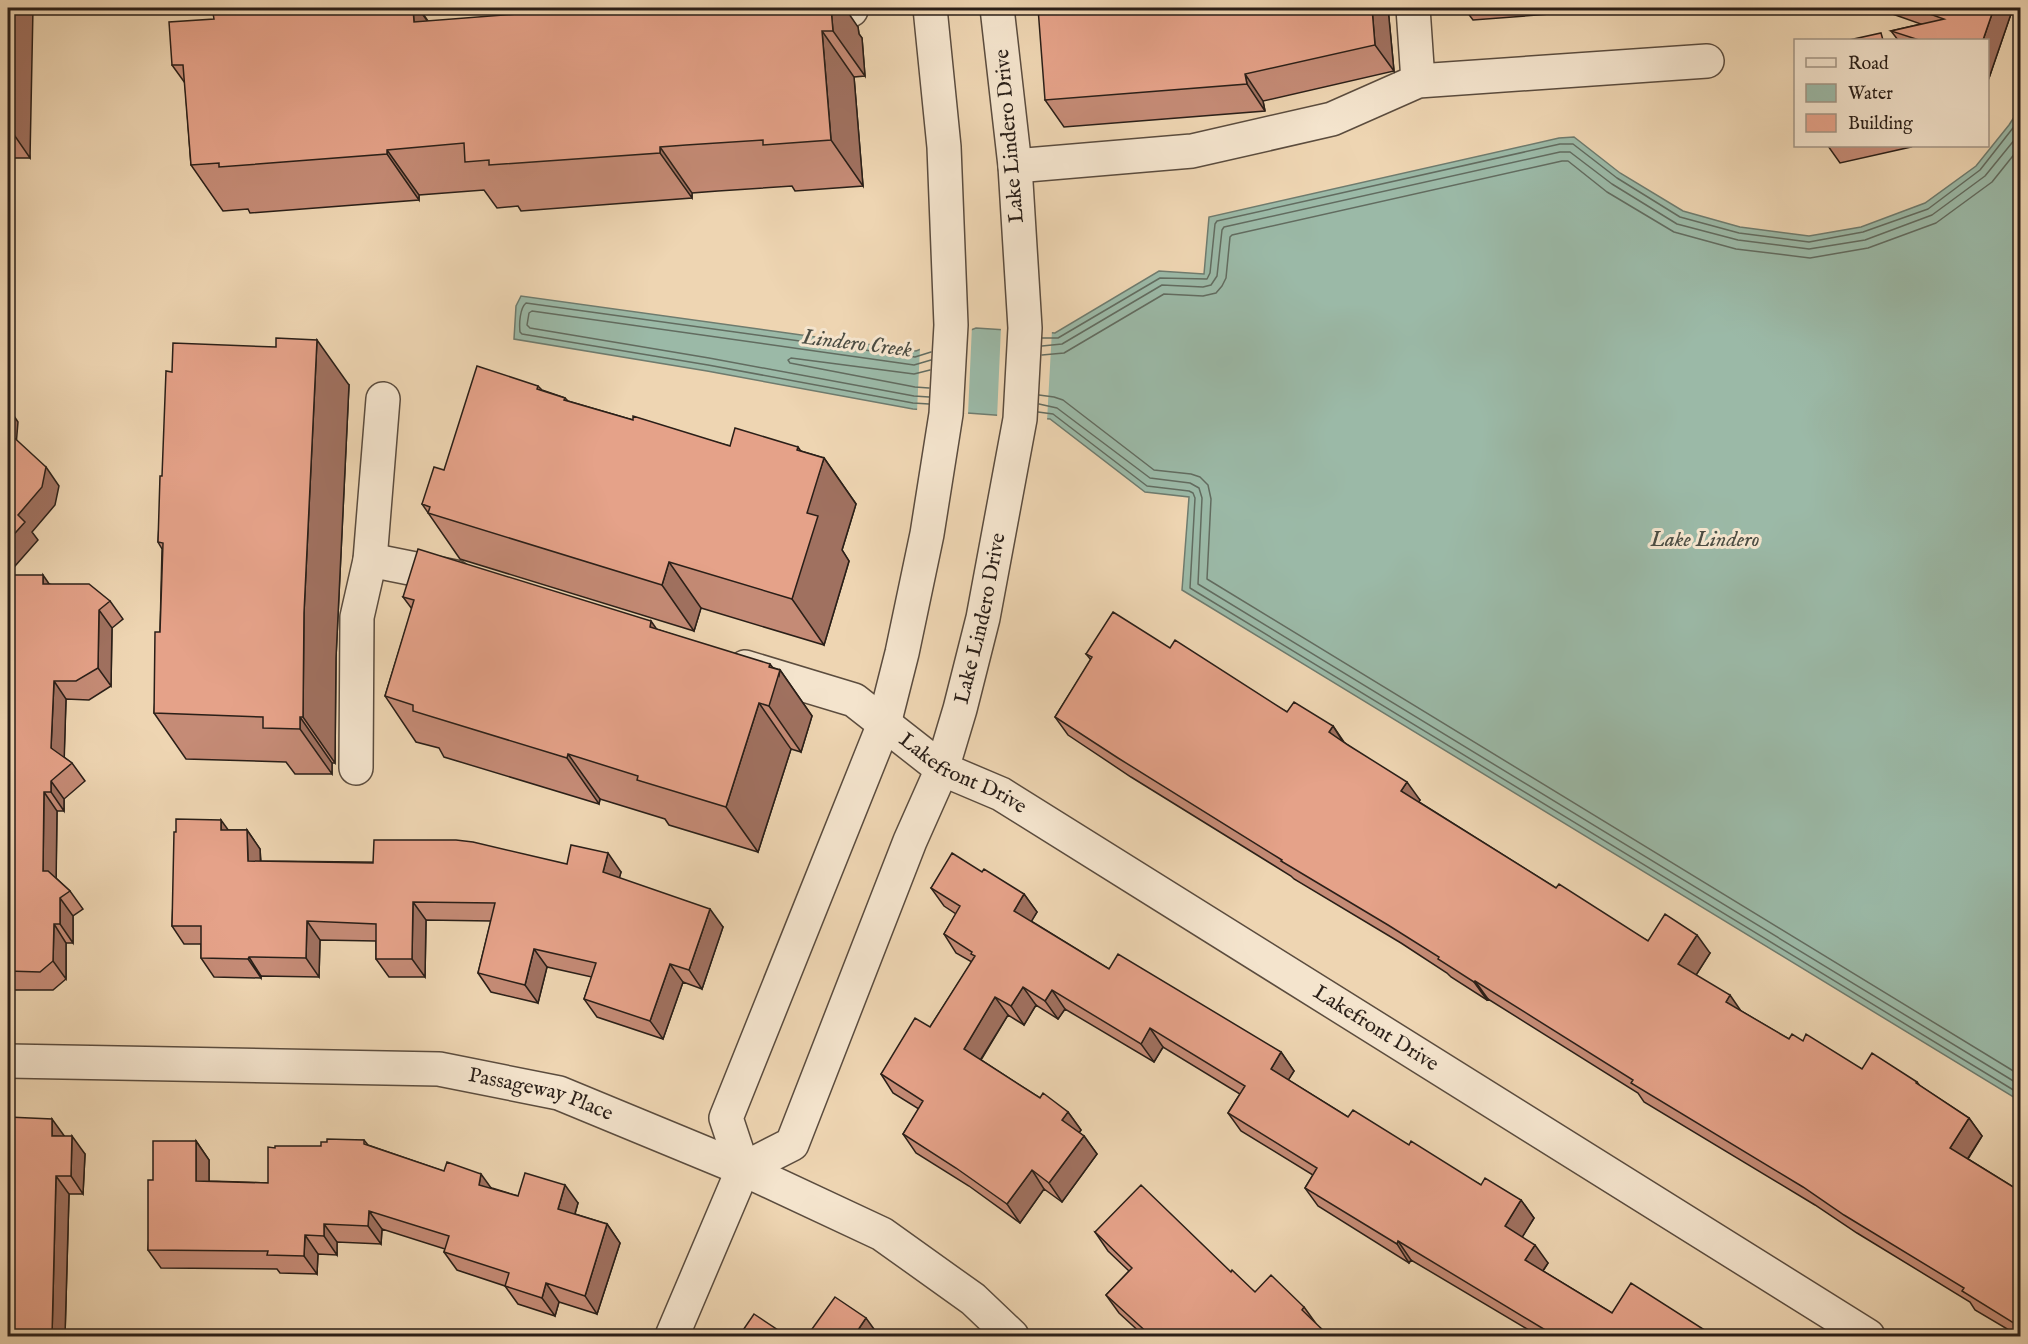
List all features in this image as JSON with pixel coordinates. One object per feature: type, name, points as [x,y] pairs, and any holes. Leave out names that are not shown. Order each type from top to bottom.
[{"type":"street","points":[[672,1336],[743,1169],[726,1118],[884,724],[902,653],[927,534],[946,414],[951,325],[944,147],[930,8]]},
{"type":"street","name":"Lake Lindero Drive","points":[[743,1169],[792,1144],[910,841],[942,769],[960,709],[982,618],[1020,419],[1025,328],[1015,166],[997,8]]},
{"type":"street","points":[[1413,8],[1418,81]]},
{"type":"street","points":[[768,15],[851,10]]},
{"type":"street","points":[[1015,166],[1192,151],[1332,119],[1418,81],[1707,61]]},
{"type":"street","points":[[357,768],[357,617],[370,560],[383,399]]},
{"type":"street","points":[[370,560],[455,577],[478,584]]},
{"type":"street","name":"Lakefront Drive","points":[[717,658],[854,700],[942,769],[1001,794],[1868,1336]]},
{"type":"street","name":"Passageway Place","points":[[8,1061],[439,1069],[559,1093],[743,1169],[882,1234],[974,1299],[1012,1336]]},
{"type":"water","name":"Lake Lindero","points":[[2020,108],[2020,1101],[1182,590],[1189,497],[1145,492],[1050,419],[913,409],[707,371],[514,339],[516,306],[521,296],[916,351],[976,328],[1055,333],[1159,271],[1204,274],[1209,217],[1559,138],[1574,137],[1620,173],[1683,211],[1740,227],[1809,236],[1861,227],[1925,203],[1976,166]]},
{"type":"pier","points":[[972,326],[968,414],[917,412],[920,347]]},
{"type":"pier","points":[[1001,327],[1052,330],[1047,421],[997,418]]},
{"type":"building","points":[[8,8],[9,8],[8,73]]},
{"type":"building","points":[[287,8],[413,8],[414,22],[567,10],[567,8],[831,8],[833,31],[822,31],[831,140],[763,145],[763,140],[686,145],[660,147],[660,153],[489,165],[489,160],[465,162],[464,143],[387,150],[387,154],[219,167],[219,163],[191,165],[183,65],[172,65],[169,22],[214,19],[213,13]]},
{"type":"building","points":[[1038,8],[1372,8],[1375,45],[1245,74],[1247,84],[1045,100]]},
{"type":"building","points":[[1913,8],[1994,8],[1983,39],[1916,39],[1891,31],[1944,19]]},
{"type":"building","points":[[1881,33],[1883,39],[1854,39]]},
{"type":"building","points":[[276,338],[317,340],[304,613],[303,717],[300,717],[300,729],[263,728],[263,717],[154,713],[155,632],[160,632],[163,543],[158,542],[160,476],[162,476],[166,371],[172,372],[173,343],[276,347]]},
{"type":"building","points":[[477,366],[538,386],[537,389],[565,398],[564,400],[633,420],[633,416],[730,446],[735,428],[798,447],[797,450],[824,458],[807,513],[818,516],[792,599],[669,562],[662,585],[428,513],[430,507],[422,504],[434,467],[444,470]]},
{"type":"building","points":[[8,432],[46,467],[42,487],[18,515],[25,522],[8,541]]},
{"type":"building","points":[[418,549],[651,621],[650,627],[770,664],[769,667],[780,670],[769,706],[759,703],[726,807],[637,780],[638,776],[568,754],[567,758],[413,711],[413,705],[385,696],[414,600],[403,597]]},
{"type":"building","points":[[8,575],[43,575],[43,584],[89,584],[110,601],[99,610],[98,668],[76,681],[54,681],[51,748],[72,763],[51,781],[51,792],[44,792],[43,871],[48,871],[70,891],[60,898],[60,924],[54,924],[53,961],[40,972],[8,971]]},
{"type":"building","points":[[1113,612],[1170,648],[1175,640],[1287,712],[1294,702],[1333,726],[1329,732],[1407,782],[1401,791],[1556,888],[1559,884],[1648,941],[1665,914],[1697,935],[1678,964],[1730,995],[1726,1002],[1789,1039],[1792,1034],[1803,1041],[1806,1034],[1862,1069],[1872,1053],[1969,1118],[1950,1148],[2018,1190],[2020,1187],[2020,1327],[1962,1291],[1964,1288],[1631,1083],[1633,1080],[1055,717],[1092,657],[1086,654]]},
{"type":"building","points":[[176,819],[221,820],[221,830],[247,830],[248,861],[373,863],[374,840],[456,840],[567,864],[571,845],[608,853],[603,872],[710,909],[689,970],[670,964],[650,1021],[584,999],[596,963],[534,949],[525,985],[478,973],[495,903],[413,902],[412,959],[376,959],[376,924],[307,921],[306,958],[201,958],[201,926],[172,926]]},
{"type":"building","points":[[952,853],[982,872],[984,869],[1024,894],[1014,911],[1109,969],[1118,954],[1281,1052],[1271,1069],[1348,1117],[1353,1110],[1409,1145],[1411,1141],[1481,1185],[1485,1178],[1521,1200],[1505,1226],[1535,1245],[1525,1260],[1612,1313],[1631,1283],[1714,1336],[1550,1336],[1552,1334],[1305,1188],[1317,1168],[1228,1113],[1245,1086],[1150,1028],[1141,1044],[1052,990],[1045,1001],[1023,987],[1011,1006],[995,997],[964,1049],[1040,1098],[1043,1093],[1068,1112],[1062,1120],[1084,1136],[1049,1183],[1032,1170],[1007,1204],[903,1134],[923,1101],[881,1074],[915,1018],[930,1027],[975,956],[944,934],[960,906],[931,888]]},
{"type":"building","points":[[8,1117],[52,1119],[52,1136],[72,1136],[71,1176],[56,1176],[52,1336],[8,1336]]},
{"type":"building","points":[[327,1139],[364,1140],[364,1144],[444,1171],[447,1162],[481,1174],[479,1185],[518,1196],[525,1173],[565,1185],[558,1209],[607,1224],[585,1296],[546,1283],[542,1298],[505,1286],[509,1273],[444,1252],[449,1236],[369,1211],[368,1226],[324,1224],[324,1236],[305,1235],[304,1256],[267,1255],[268,1251],[148,1250],[148,1180],[153,1180],[153,1141],[196,1141],[196,1181],[268,1183],[268,1147],[321,1146],[321,1142],[327,1142]]},
{"type":"building","points":[[1141,1185],[1231,1272],[1232,1270],[1255,1292],[1271,1275],[1304,1307],[1302,1310],[1329,1336],[1151,1336],[1106,1295],[1132,1268],[1095,1232]]},
{"type":"building","points":[[835,1297],[866,1318],[854,1336],[807,1336]]},
{"type":"building","points":[[754,1314],[787,1336],[739,1336]]},
{"type":"water label","name":"Lindero Creek","points":[[857,344]]}]
